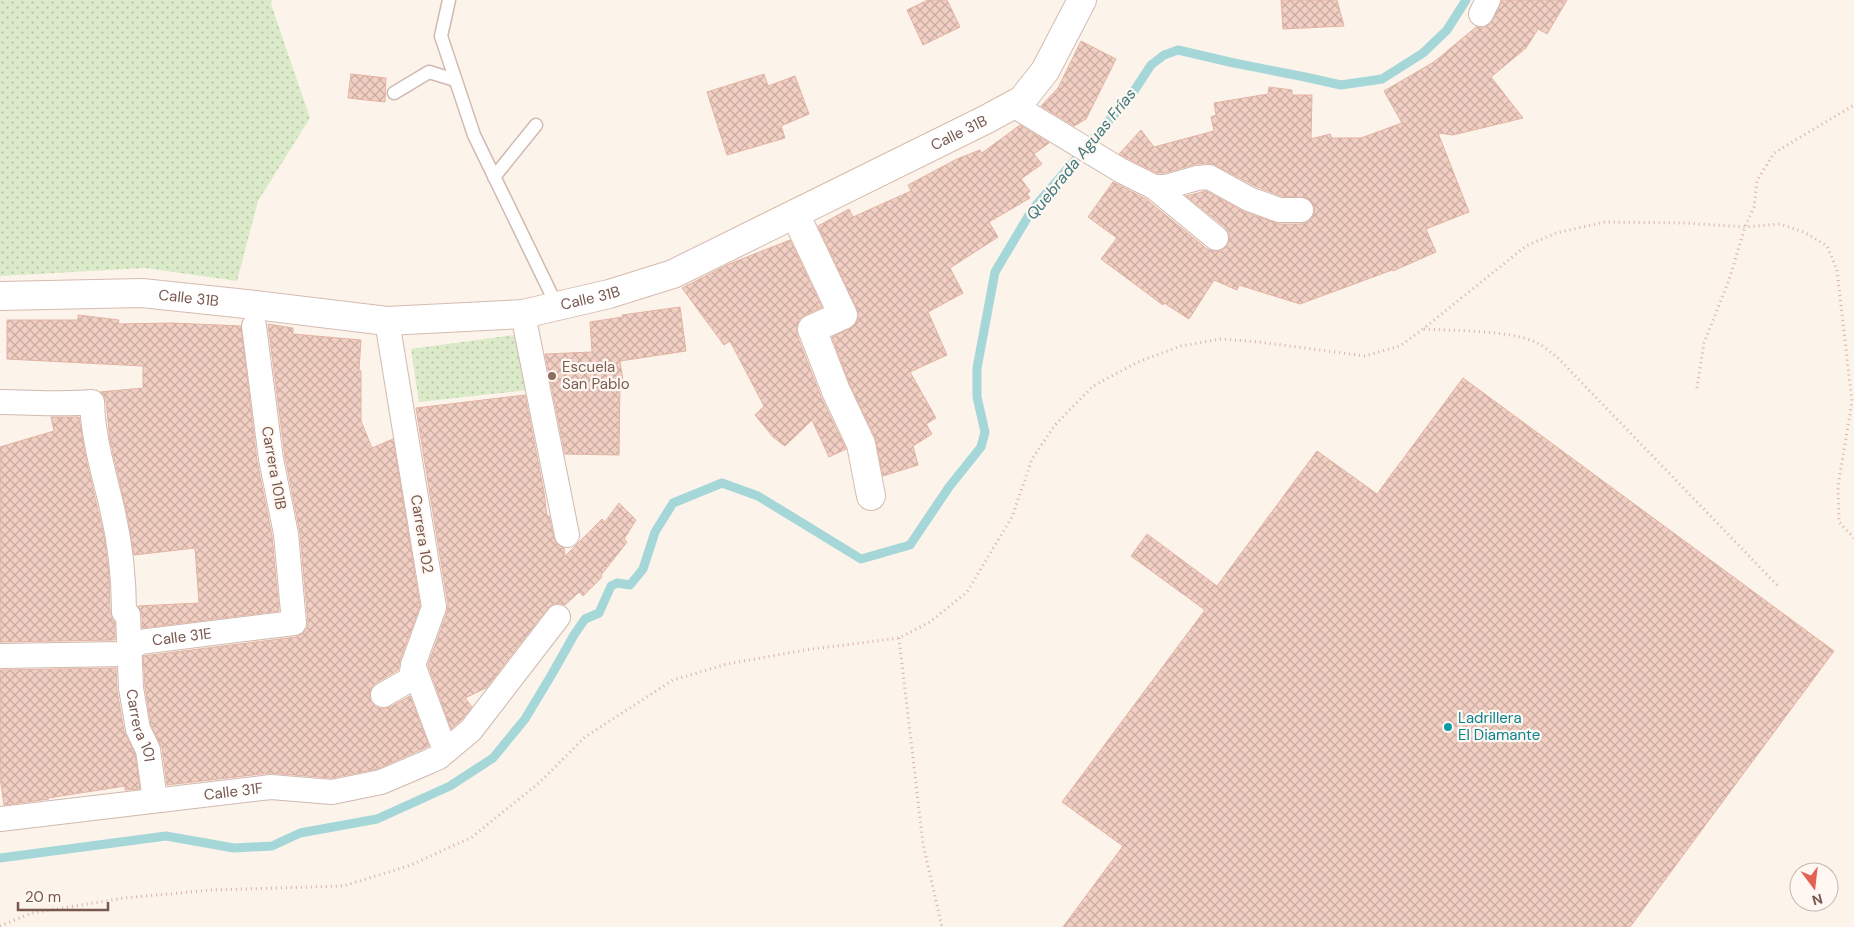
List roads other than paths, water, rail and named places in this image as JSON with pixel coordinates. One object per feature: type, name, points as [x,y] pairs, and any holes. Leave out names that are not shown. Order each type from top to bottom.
[{"type":"street","name":"Calle 31B","points":[[0,296],[142,293],[387,321],[523,314],[608,294],[673,274],[1022,100],[1045,71],[1082,0]]},
{"type":"street","points":[[1013,105],[1120,170],[1154,187],[1216,238]]},
{"type":"street","points":[[1154,187],[1166,187],[1197,178],[1210,177],[1249,199],[1279,210],[1301,210]]},
{"type":"street","points":[[795,214],[843,315],[812,329],[836,391],[861,444],[872,496]]},
{"type":"street","points":[[523,314],[567,535]]},
{"type":"street","name":"Carrera 102","points":[[383,695],[411,679],[413,665],[434,607],[387,321]]},
{"type":"street","name":"Carrera 101B","points":[[254,326],[271,459],[286,534],[293,609]]},
{"type":"street","name":"Carrera 101","points":[[0,402],[74,404],[92,402],[92,416],[105,482],[113,509],[124,582],[124,612],[128,616],[132,696],[138,729],[148,750],[156,800]]},
{"type":"street","name":"Calle 31E","points":[[0,656],[124,654],[140,642],[294,623],[293,609]]},
{"type":"street","name":"Calle 31F","points":[[0,819],[271,787],[332,792],[381,782],[439,757],[443,745],[471,730],[558,617]]},
{"type":"street","points":[[413,665],[443,745]]},
{"type":"lane","points":[[449,0],[441,36],[474,135],[557,306]]},
{"type":"lane","points":[[394,93],[429,72],[455,80]]},
{"type":"lane","points":[[494,177],[536,124]]},
{"type":"waterway","name":"Quebrada Aguas Frías","points":[[0,858],[166,836],[234,848],[272,846],[300,833],[377,819],[450,786],[493,758],[525,719],[585,619],[599,613],[611,586],[617,583],[630,585],[643,569],[655,532],[673,503],[722,483],[758,496],[861,559],[910,545],[949,487],[981,447],[985,432],[977,397],[977,368],[995,272],[1032,210],[1132,94],[1151,65],[1164,55],[1178,50],[1341,85],[1382,79],[1423,53],[1447,30],[1466,0]]},
{"type":"place","name":"Escuela San Pablo","points":[[552,376]]},
{"type":"place","name":"Ladrillera El Diamante","points":[[1448,727]]}]
